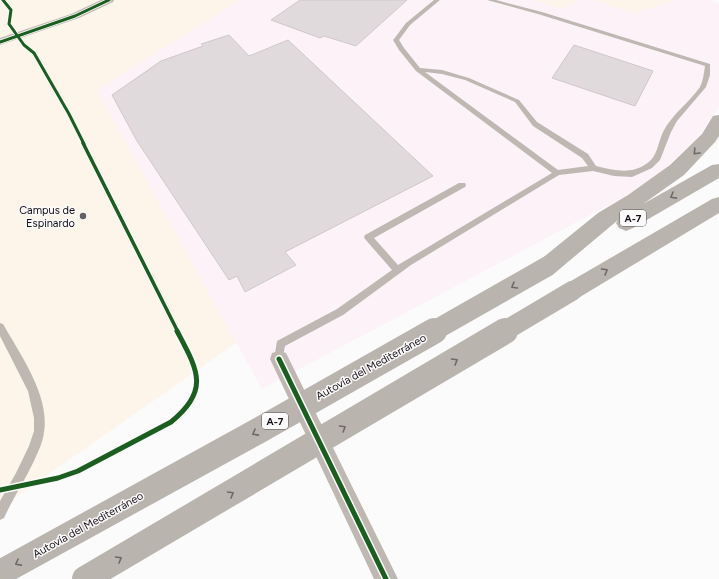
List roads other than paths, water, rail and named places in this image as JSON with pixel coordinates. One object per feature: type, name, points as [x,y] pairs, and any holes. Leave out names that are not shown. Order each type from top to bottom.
[{"type":"highway","points":[[548,266],[605,218],[636,200],[677,170],[709,138],[719,120]]},
{"type":"highway","name":"Autovía del Mediterráneo","points":[[0,573],[244,439],[719,170]]},
{"type":"highway","points":[[85,579],[719,204]]},
{"type":"street","points":[[1,39],[39,25],[90,0]]},
{"type":"street","points":[[39,25],[75,16],[108,0]]},
{"type":"street","points":[[279,359],[386,579]]},
{"type":"lane","points":[[437,0],[408,24],[396,40],[401,49],[418,70],[557,173]]},
{"type":"lane","points":[[279,359],[280,344],[340,312],[398,270],[557,173],[592,168],[614,173],[632,174],[649,166],[656,160],[667,132],[674,120],[703,87],[707,75],[708,65],[540,13],[490,0]]},
{"type":"lane","points":[[418,70],[442,72],[468,79],[517,101],[535,124],[585,156],[592,168]]},
{"type":"lane","points":[[398,270],[368,237],[462,185]]},
{"type":"lane","points":[[0,327],[36,396],[39,413],[39,431],[34,447],[22,473],[0,514]]},
{"type":"place","name":"Campus de Espinardo","points":[[83,216]]}]
